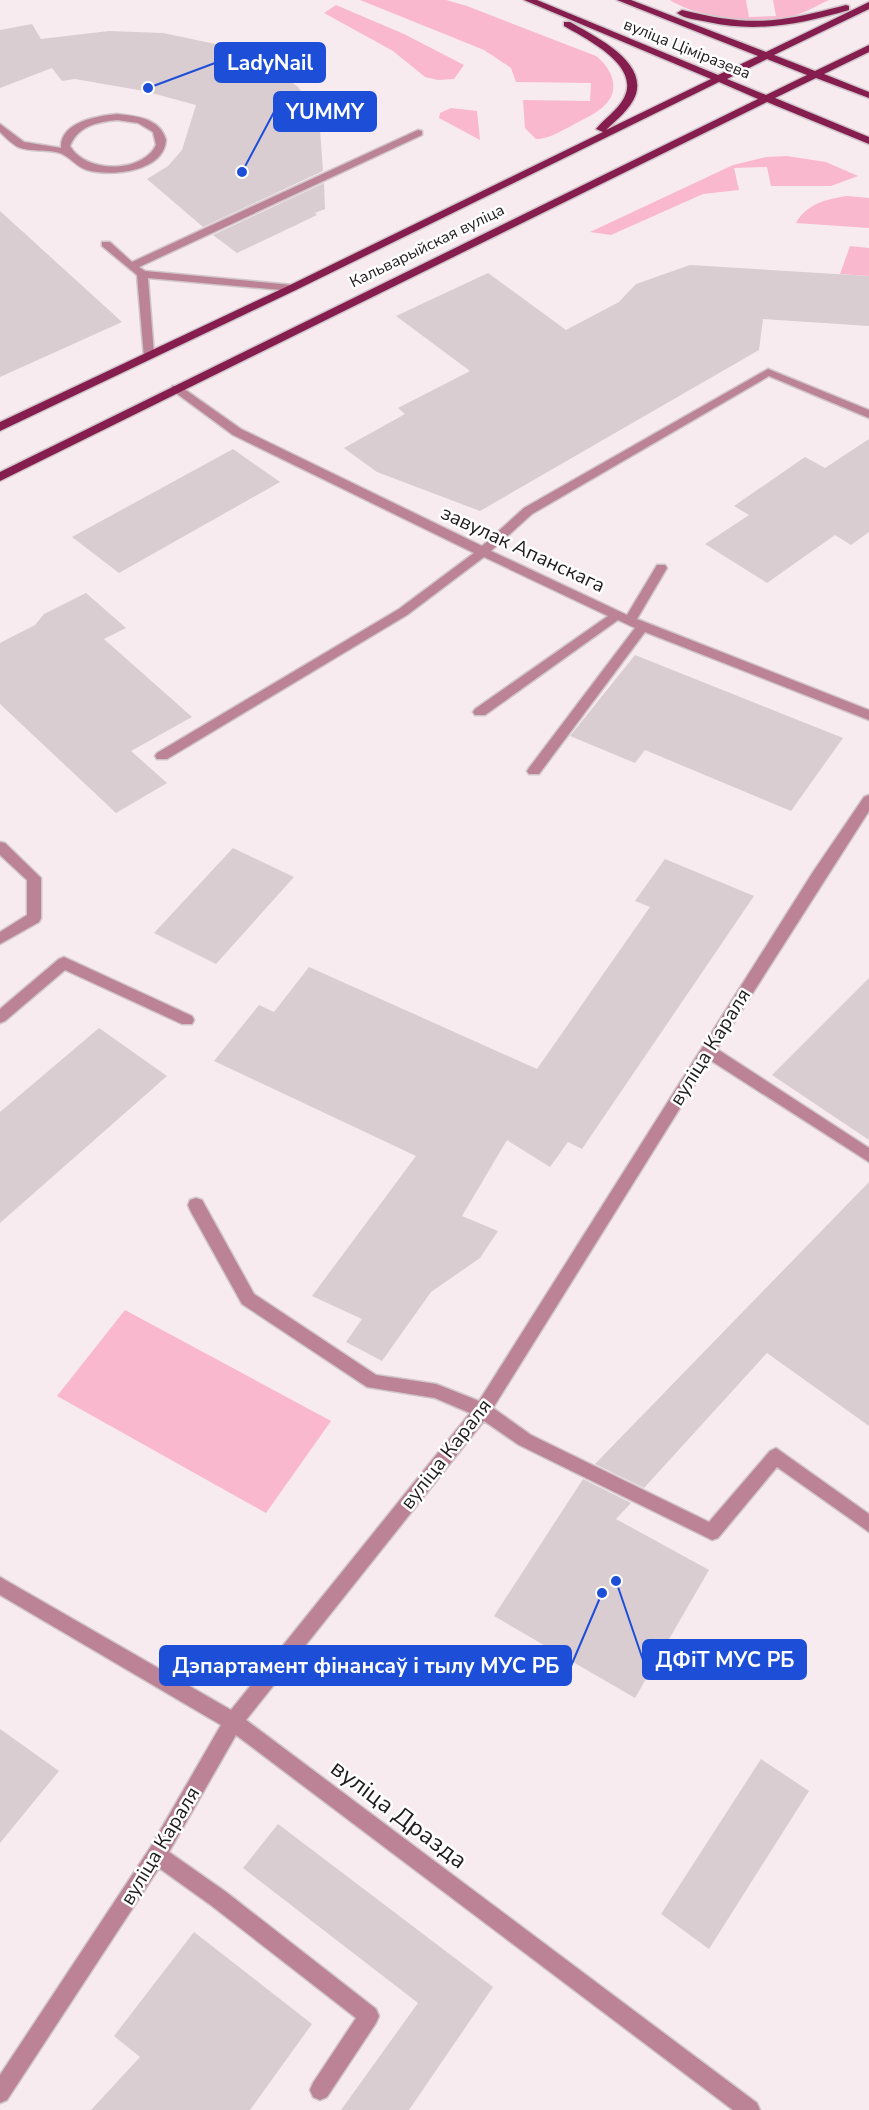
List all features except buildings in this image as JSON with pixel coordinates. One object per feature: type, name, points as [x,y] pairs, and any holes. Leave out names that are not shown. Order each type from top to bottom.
[{"type":"main road","name":"вуліца Ціміразева","points":[[527,0],[869,141]]},
{"type":"main road","points":[[527,0],[596,41],[626,63],[633,76],[632,92],[616,117],[574,149]]},
{"type":"main road","name":"вуліца Ціміразева","points":[[622,0],[869,95]]},
{"type":"main road","points":[[638,0],[713,21],[749,27],[775,26],[804,21],[869,4]]},
{"type":"main road","name":"Кальварыйская вуліца","points":[[0,427],[292,288],[869,4]]},
{"type":"main road","name":"Кальварыйская вуліца","points":[[0,477],[814,73],[869,48]]},
{"type":"street","points":[[0,127],[21,145],[67,152],[78,162],[91,167],[121,169],[149,159],[158,152],[162,144],[161,136],[156,128],[146,122],[106,118],[85,124],[70,134],[66,146],[67,152]]},
{"type":"street","points":[[131,267],[418,133]]},
{"type":"street","points":[[106,244],[142,274],[292,288]]},
{"type":"street","points":[[142,274],[148,355]]},
{"type":"street","points":[[162,756],[403,612],[483,552],[528,511],[768,372],[869,414]]},
{"type":"street","name":"завулак Апанскага","points":[[176,388],[237,432],[483,552],[630,621],[869,715]]},
{"type":"street","points":[[630,621],[662,568]]},
{"type":"street","points":[[480,712],[617,615]]},
{"type":"street","points":[[534,771],[643,626]]},
{"type":"street","name":"вуліца Караля","points":[[0,2093],[157,1855],[233,1722],[482,1410],[708,1051],[863,820],[869,800]]},
{"type":"street","points":[[0,847],[34,878],[34,918],[0,939]]},
{"type":"street","points":[[0,1017],[64,963],[187,1020]]},
{"type":"street","points":[[708,1051],[869,1156]]},
{"type":"street","points":[[196,1205],[248,1299],[373,1382],[436,1391],[482,1410],[525,1440],[712,1532],[776,1456],[869,1524]]},
{"type":"street","name":"вуліца Дразда","points":[[0,1585],[233,1722],[750,2110]]},
{"type":"street","points":[[157,1855],[219,1899],[369,2016],[320,2090]]},
{"type":"shaded area","points":[[360,0],[446,0],[467,6],[596,56],[607,67],[613,80],[612,94],[609,101],[592,115],[554,135],[536,139],[525,128],[523,100],[590,101],[591,83],[516,82],[511,68],[484,50]]},
{"type":"shaded area","points":[[670,0],[746,0],[749,17],[776,16],[773,0],[829,0],[794,16],[761,20],[711,15]]},
{"type":"shaded area","points":[[336,5],[404,34],[464,65],[454,79],[438,80],[425,77],[393,51],[324,13]]},
{"type":"shaded area","points":[[451,108],[477,111],[480,140],[439,118],[440,113]]},
{"type":"shaded area","points":[[787,156],[826,162],[858,176],[831,186],[771,186],[767,167],[734,168],[739,190],[703,194],[611,235],[590,232],[733,165],[766,157]]},
{"type":"shaded area","points":[[847,196],[869,198],[869,228],[796,223],[811,207]]},
{"type":"shaded area","points":[[850,246],[869,248],[869,276],[840,274]]},
{"type":"shaded area","points":[[125,1310],[331,1421],[266,1513],[57,1396]]},
{"type":"place","name":"LadyNail","points":[[148,88]]},
{"type":"place","name":"YUMMY","points":[[242,172]]},
{"type":"place","name":"ДФіТ МУС РБ","points":[[616,1581]]},
{"type":"place","name":"Дэпартамент фінансаў і тылу МУС РБ","points":[[602,1593]]}]
